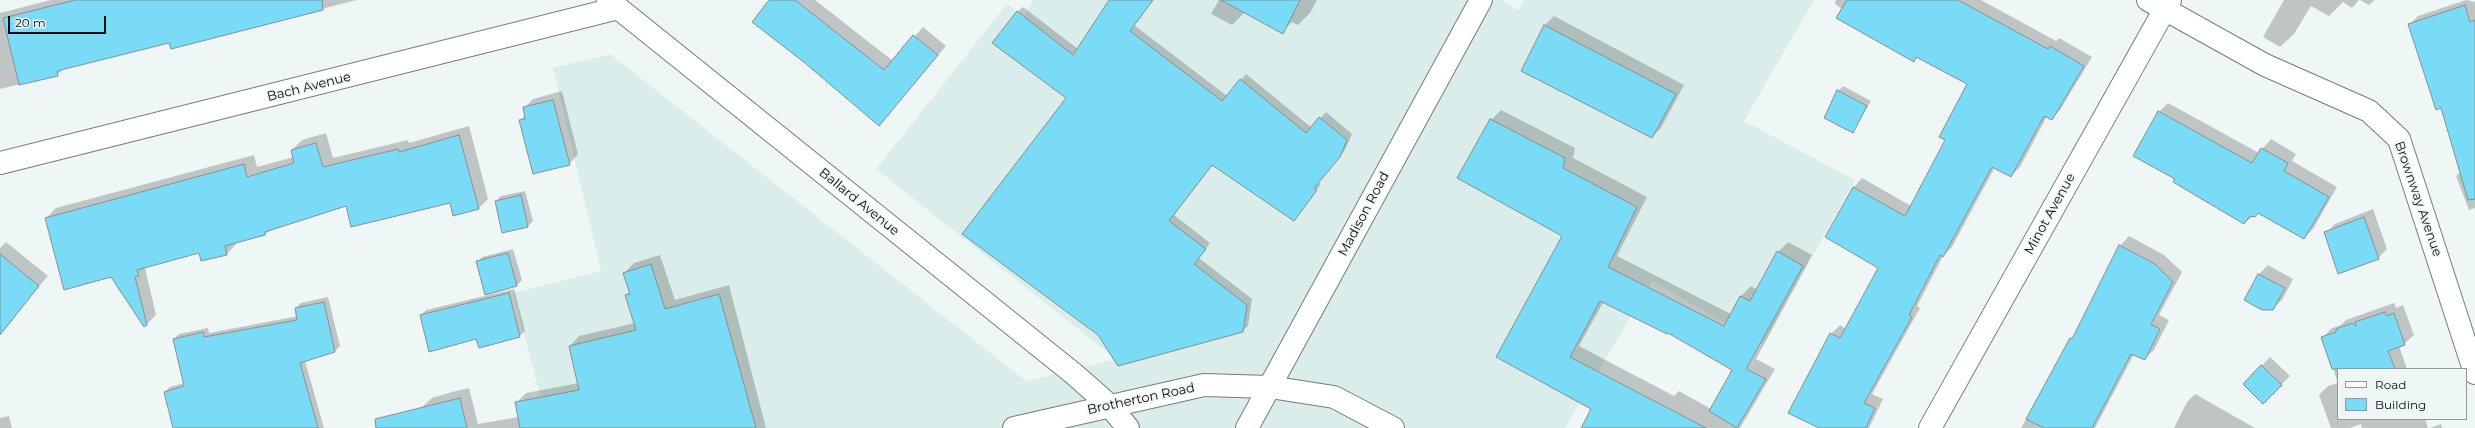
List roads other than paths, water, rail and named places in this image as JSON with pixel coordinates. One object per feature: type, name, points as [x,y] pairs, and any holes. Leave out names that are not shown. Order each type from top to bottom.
[{"type":"street","name":"Madison Road","points":[[1247,428],[1481,0]]},
{"type":"street","name":"Brownway Avenue","points":[[2161,3],[2265,65],[2369,111],[2399,139],[2475,372]]},
{"type":"street","name":"Minot Avenue","points":[[1930,428],[2161,3]]},
{"type":"street","name":"Bach Avenue","points":[[0,163],[613,4]]},
{"type":"street","name":"Ballard Avenue","points":[[613,4],[1074,374],[1109,405],[1128,428]]},
{"type":"street","name":"Brotherton Road","points":[[1014,428],[1109,405],[1204,385],[1270,387],[1334,397],[1393,428]]}]
